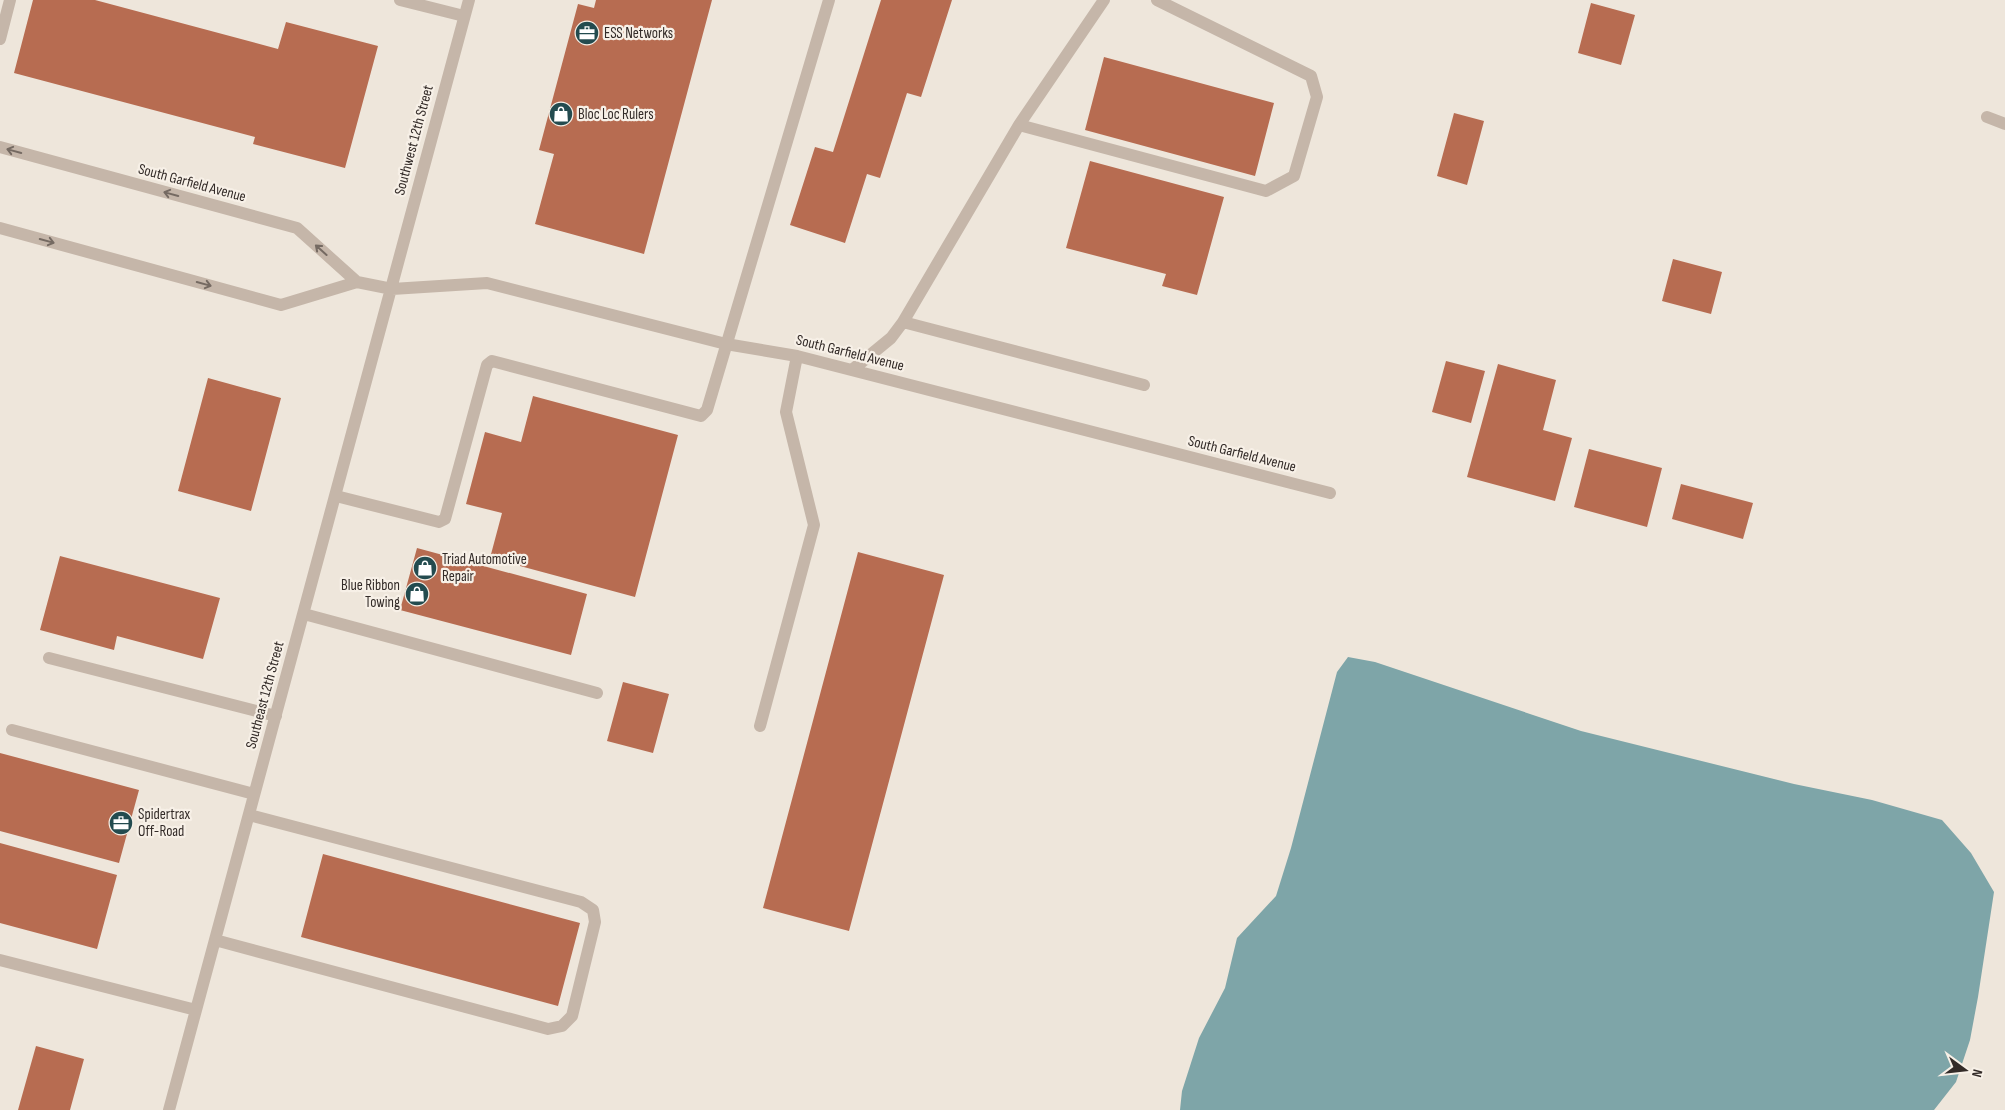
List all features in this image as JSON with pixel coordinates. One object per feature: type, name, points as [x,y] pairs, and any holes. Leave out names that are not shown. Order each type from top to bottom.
[{"type":"street","points":[[0,39],[10,0]]},
{"type":"street","points":[[400,0],[464,16]]},
{"type":"street","name":"Southwest 12th Street","points":[[392,289],[469,0]]},
{"type":"street","points":[[336,496],[439,522],[445,519],[487,365],[492,360],[701,416],[707,410],[829,0]]},
{"type":"street","points":[[852,370],[890,338],[903,322],[1019,125],[1104,0]]},
{"type":"street","points":[[1019,125],[1266,191],[1294,176],[1317,97],[1311,76],[1157,0]]},
{"type":"street","points":[[1988,117],[2005,124]]},
{"type":"street","name":"South Garfield Avenue","points":[[0,148],[297,228],[357,282]]},
{"type":"street","name":"South Garfield Avenue","points":[[0,228],[281,305],[357,282],[392,289],[487,283],[726,344],[797,356],[1330,493]]},
{"type":"street","name":"Southeast 12th Street","points":[[169,1110],[392,289]]},
{"type":"street","points":[[903,322],[1144,385]]},
{"type":"street","points":[[760,726],[814,525],[786,412],[797,356]]},
{"type":"street","points":[[304,614],[597,693]]},
{"type":"street","points":[[49,658],[276,716]]},
{"type":"street","points":[[12,730],[254,794]]},
{"type":"street","points":[[215,940],[548,1029],[562,1026],[572,1016],[595,922],[593,910],[582,902],[249,815]]},
{"type":"street","points":[[0,960],[196,1010]]},
{"type":"water","points":[[1348,657],[1375,662],[1581,731],[1794,784],[1872,800],[1942,820],[1971,853],[1994,892],[1970,1040],[1956,1082],[1934,1110],[1180,1110],[1182,1091],[1199,1038],[1225,988],[1237,938],[1276,896],[1291,848],[1337,672]]},
{"type":"building","points":[[33,0],[95,0],[278,49],[286,22],[378,46],[345,168],[253,144],[255,137],[14,73]]},
{"type":"building","points":[[596,0],[712,0],[644,254],[535,224],[554,154],[539,150],[578,4],[594,8]]},
{"type":"building","points":[[881,0],[952,0],[921,97],[907,93],[880,178],[867,174],[845,243],[790,225],[815,147],[833,152]]},
{"type":"building","points":[[1591,3],[1635,15],[1621,65],[1578,53]]},
{"type":"building","points":[[1104,57],[1274,103],[1255,176],[1085,130]]},
{"type":"building","points":[[1454,113],[1484,121],[1467,185],[1437,176]]},
{"type":"building","points":[[1090,161],[1224,197],[1197,295],[1162,286],[1166,274],[1066,248]]},
{"type":"building","points":[[1673,259],[1722,272],[1711,314],[1662,301]]},
{"type":"building","points":[[1446,361],[1485,371],[1471,423],[1432,412]]},
{"type":"building","points":[[1498,364],[1556,380],[1543,430],[1572,438],[1555,501],[1467,477]]},
{"type":"building","points":[[208,378],[281,398],[251,511],[178,491]]},
{"type":"building","points":[[533,396],[678,435],[635,597],[490,558],[502,513],[466,504],[485,432],[521,442]]},
{"type":"building","points":[[1589,449],[1662,468],[1647,527],[1574,507]]},
{"type":"building","points":[[1681,484],[1753,503],[1743,539],[1672,519]]},
{"type":"building","points":[[417,548],[587,594],[571,655],[400,610]]},
{"type":"building","points":[[858,552],[944,575],[849,931],[763,908]]},
{"type":"building","points":[[60,556],[220,598],[203,659],[117,636],[114,650],[40,630]]},
{"type":"building","points":[[623,682],[669,694],[653,753],[607,741]]},
{"type":"building","points":[[0,753],[139,790],[119,863],[0,831]]},
{"type":"building","points":[[0,843],[117,875],[97,949],[0,923]]},
{"type":"building","points":[[323,854],[580,923],[558,1006],[301,937]]},
{"type":"building","points":[[36,1046],[84,1059],[70,1110],[18,1110]]},
{"type":"place","name":"ESS Networks","points":[[587,33]]},
{"type":"place","name":"Bloc Loc Rulers","points":[[561,114]]},
{"type":"place","name":"Triad Automotive Repair","points":[[425,568]]},
{"type":"place","name":"Blue Ribbon Towing","points":[[417,594]]},
{"type":"place","name":"Spidertrax Off-Road","points":[[121,823]]}]
